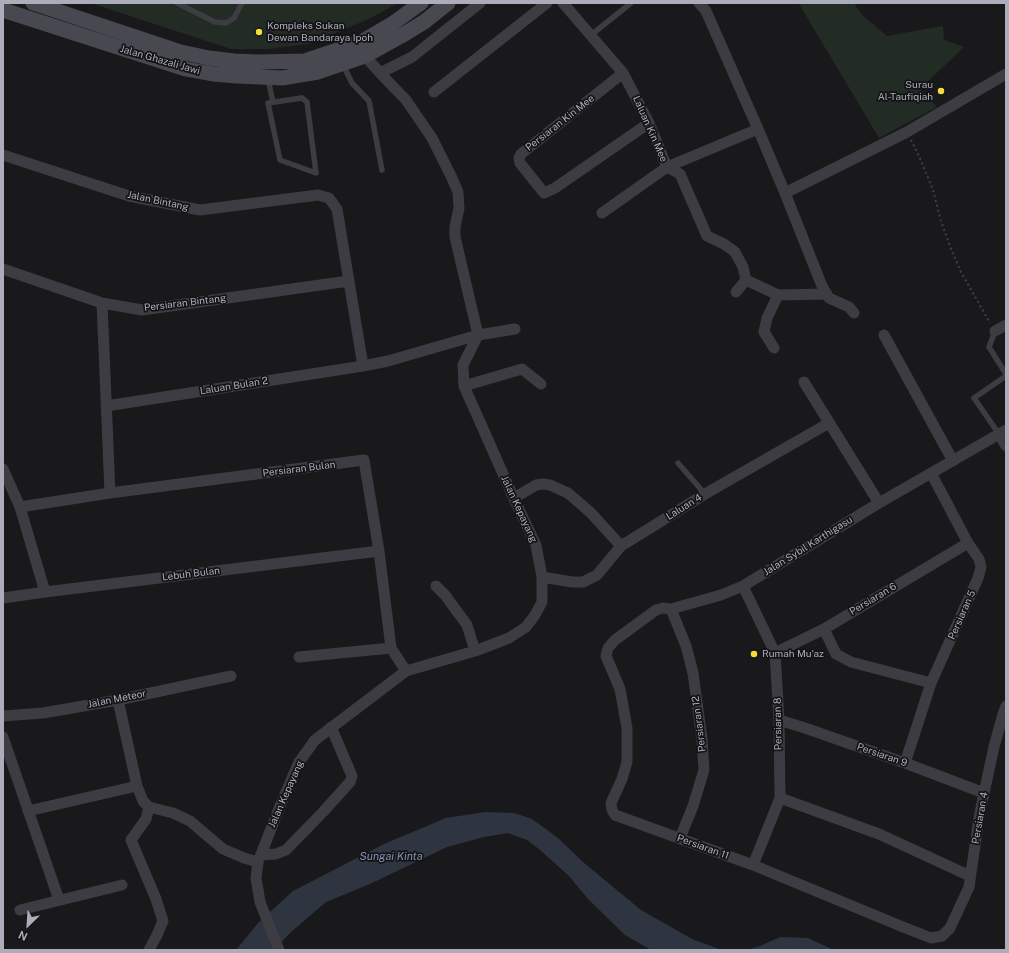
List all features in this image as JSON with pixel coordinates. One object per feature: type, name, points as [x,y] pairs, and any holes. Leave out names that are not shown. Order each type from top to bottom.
[{"type":"main road","points":[[3,5],[19,9],[32,3]]},
{"type":"main road","points":[[32,3],[32,12],[55,21],[60,24],[61,29]]},
{"type":"main road","name":"Jalan Ghazali Jawi","points":[[32,3],[181,52],[208,58],[258,62],[304,61],[361,42],[392,24],[421,3]]},
{"type":"main road","name":"Jalan Ghazali Jawi","points":[[3,10],[186,69],[213,74],[282,78],[318,72],[365,56],[424,22],[448,3]]},
{"type":"main road","points":[[304,61],[318,62],[355,52],[361,53],[365,56]]},
{"type":"street","points":[[380,73],[412,57],[480,3]]},
{"type":"street","name":"Laluan Kin Mee","points":[[563,3],[623,73],[649,123],[667,168],[680,174],[707,236],[724,244],[735,252],[743,267],[746,280]]},
{"type":"street","points":[[699,3],[706,11],[758,129],[822,286],[829,298],[849,307],[854,313]]},
{"type":"street","points":[[434,92],[543,4]]},
{"type":"street","points":[[365,56],[406,100],[432,138],[458,192],[459,208],[455,237],[478,335]]},
{"type":"street","name":"Persiaran Kin Mee","points":[[623,73],[521,154],[519,158],[520,163],[544,193],[555,188],[649,123]]},
{"type":"street","points":[[785,193],[907,132],[1006,74]]},
{"type":"street","points":[[602,213],[667,168],[758,129]]},
{"type":"street","name":"Jalan Bintang","points":[[3,155],[129,196],[200,210],[318,195],[329,198],[337,209],[349,281]]},
{"type":"street","name":"Persiaran Bintang","points":[[3,269],[102,303],[142,310],[349,281]]},
{"type":"street","points":[[736,292],[746,280],[778,295],[827,294]]},
{"type":"street","points":[[349,281],[363,366]]},
{"type":"street","points":[[774,348],[764,332],[767,318],[778,295]]},
{"type":"street","points":[[102,303],[110,493]]},
{"type":"street","points":[[995,331],[1006,325]]},
{"type":"street","name":"Laluan Bulan 2","points":[[106,406],[388,362],[478,335],[515,329]]},
{"type":"street","name":"Jalan Kepayang","points":[[279,950],[260,902],[256,878],[260,858],[278,811],[299,762],[315,740],[406,671],[475,651],[509,638],[526,627],[542,602],[542,578],[536,545],[464,386],[463,365],[478,335]]},
{"type":"street","points":[[884,335],[953,461]]},
{"type":"street","points":[[464,386],[522,369],[541,384]]},
{"type":"street","points":[[804,382],[878,503]]},
{"type":"street","name":"Laluan 4","points":[[542,578],[583,582],[597,575],[621,546],[705,494],[829,423]]},
{"type":"street","points":[[1002,432],[1006,446]]},
{"type":"street","name":"Jalan Sybil Karthigasu","points":[[608,648],[615,640],[656,610],[663,608],[671,609],[721,595],[743,586],[878,503],[1002,432]]},
{"type":"street","name":"Persiaran Bulan","points":[[20,507],[110,493],[364,460],[379,551],[391,648],[406,671]]},
{"type":"street","points":[[3,469],[20,507],[45,592]]},
{"type":"street","name":"Persiaran 5","points":[[905,762],[932,683],[978,578],[981,567],[979,559],[968,543],[931,473]]},
{"type":"street","points":[[514,498],[536,485],[543,484],[550,485],[568,493],[590,513],[621,546]]},
{"type":"street","name":"Persiaran 6","points":[[776,653],[824,629],[968,543]]},
{"type":"street","name":"Lebuh Bulan","points":[[3,598],[379,551]]},
{"type":"street","points":[[436,586],[445,595],[467,624],[475,651]]},
{"type":"street","name":"Persiaran 8","points":[[743,586],[776,653],[779,720],[780,798],[753,865]]},
{"type":"street","name":"Persiaran 12","points":[[671,609],[686,646],[693,672],[702,739],[704,770],[693,806],[680,838]]},
{"type":"street","points":[[824,629],[836,654],[851,662],[932,683]]},
{"type":"street","points":[[299,656],[391,648]]},
{"type":"street","name":"Persiaran 11","points":[[608,648],[606,656],[620,690],[627,728],[627,762],[622,779],[611,803],[612,810],[615,815],[753,865],[903,928],[931,938],[942,936],[950,928]]},
{"type":"street","name":"Jalan Meteor","points":[[3,716],[43,713],[118,700],[231,676]]},
{"type":"street","points":[[118,700],[137,786],[143,802],[149,807],[173,813],[190,821],[224,849],[244,858],[260,858],[286,850],[350,782],[352,776],[331,727]]},
{"type":"street","name":"Persiaran 4","points":[[950,928],[969,887],[984,793],[994,747],[1006,706]]},
{"type":"street","name":"Persiaran 9","points":[[779,720],[905,762],[984,793]]},
{"type":"street","points":[[3,737],[59,900]]},
{"type":"street","points":[[28,811],[137,786]]},
{"type":"street","points":[[780,798],[879,834],[970,876]]},
{"type":"street","points":[[149,807],[146,820],[131,840],[156,899],[163,921],[149,950]]},
{"type":"street","points":[[20,910],[122,885]]},
{"type":"lane","points":[[177,3],[215,22],[226,23],[234,18],[242,3]]},
{"type":"lane","points":[[591,35],[631,3]]},
{"type":"lane","points":[[342,63],[352,82],[369,101],[382,170]]},
{"type":"lane","points":[[268,77],[273,102]]},
{"type":"lane","points":[[302,98],[307,102],[316,173],[280,160],[268,103],[273,102],[302,98]]},
{"type":"lane","points":[[995,331],[990,347],[1006,375],[974,398],[1002,432]]},
{"type":"lane","points":[[678,464],[705,494]]},
{"type":"path","points":[[907,132],[933,190],[940,221],[961,272],[995,331]]},
{"type":"shaded area","name":"Kompleks Sukan Dewan Bandaraya Ipoh","points":[[90,3],[397,3],[369,19],[308,44],[268,49],[231,49]]},
{"type":"shaded area","points":[[854,3],[862,15],[887,36],[943,26],[944,40],[964,47],[920,89],[937,107],[879,138],[799,4]]},
{"type":"water","name":"Sungai Kinta","points":[[485,812],[514,813],[532,819],[558,838],[583,862],[641,910],[692,939],[722,950],[651,950],[625,935],[588,899],[569,876],[540,850],[527,840],[508,833],[484,837],[447,847],[370,884],[326,902],[291,932],[274,950],[236,950],[258,923],[293,891],[384,844],[446,818]]},
{"type":"water","points":[[780,937],[808,938],[834,950],[747,950]]},
{"type":"place","name":"Kompleks Sukan Dewan Bandaraya Ipoh","points":[[259,32]]},
{"type":"place","name":"Surau Al-Taufiqiah","points":[[941,91]]},
{"type":"place","name":"Rumah Mu'az","points":[[754,654]]}]
